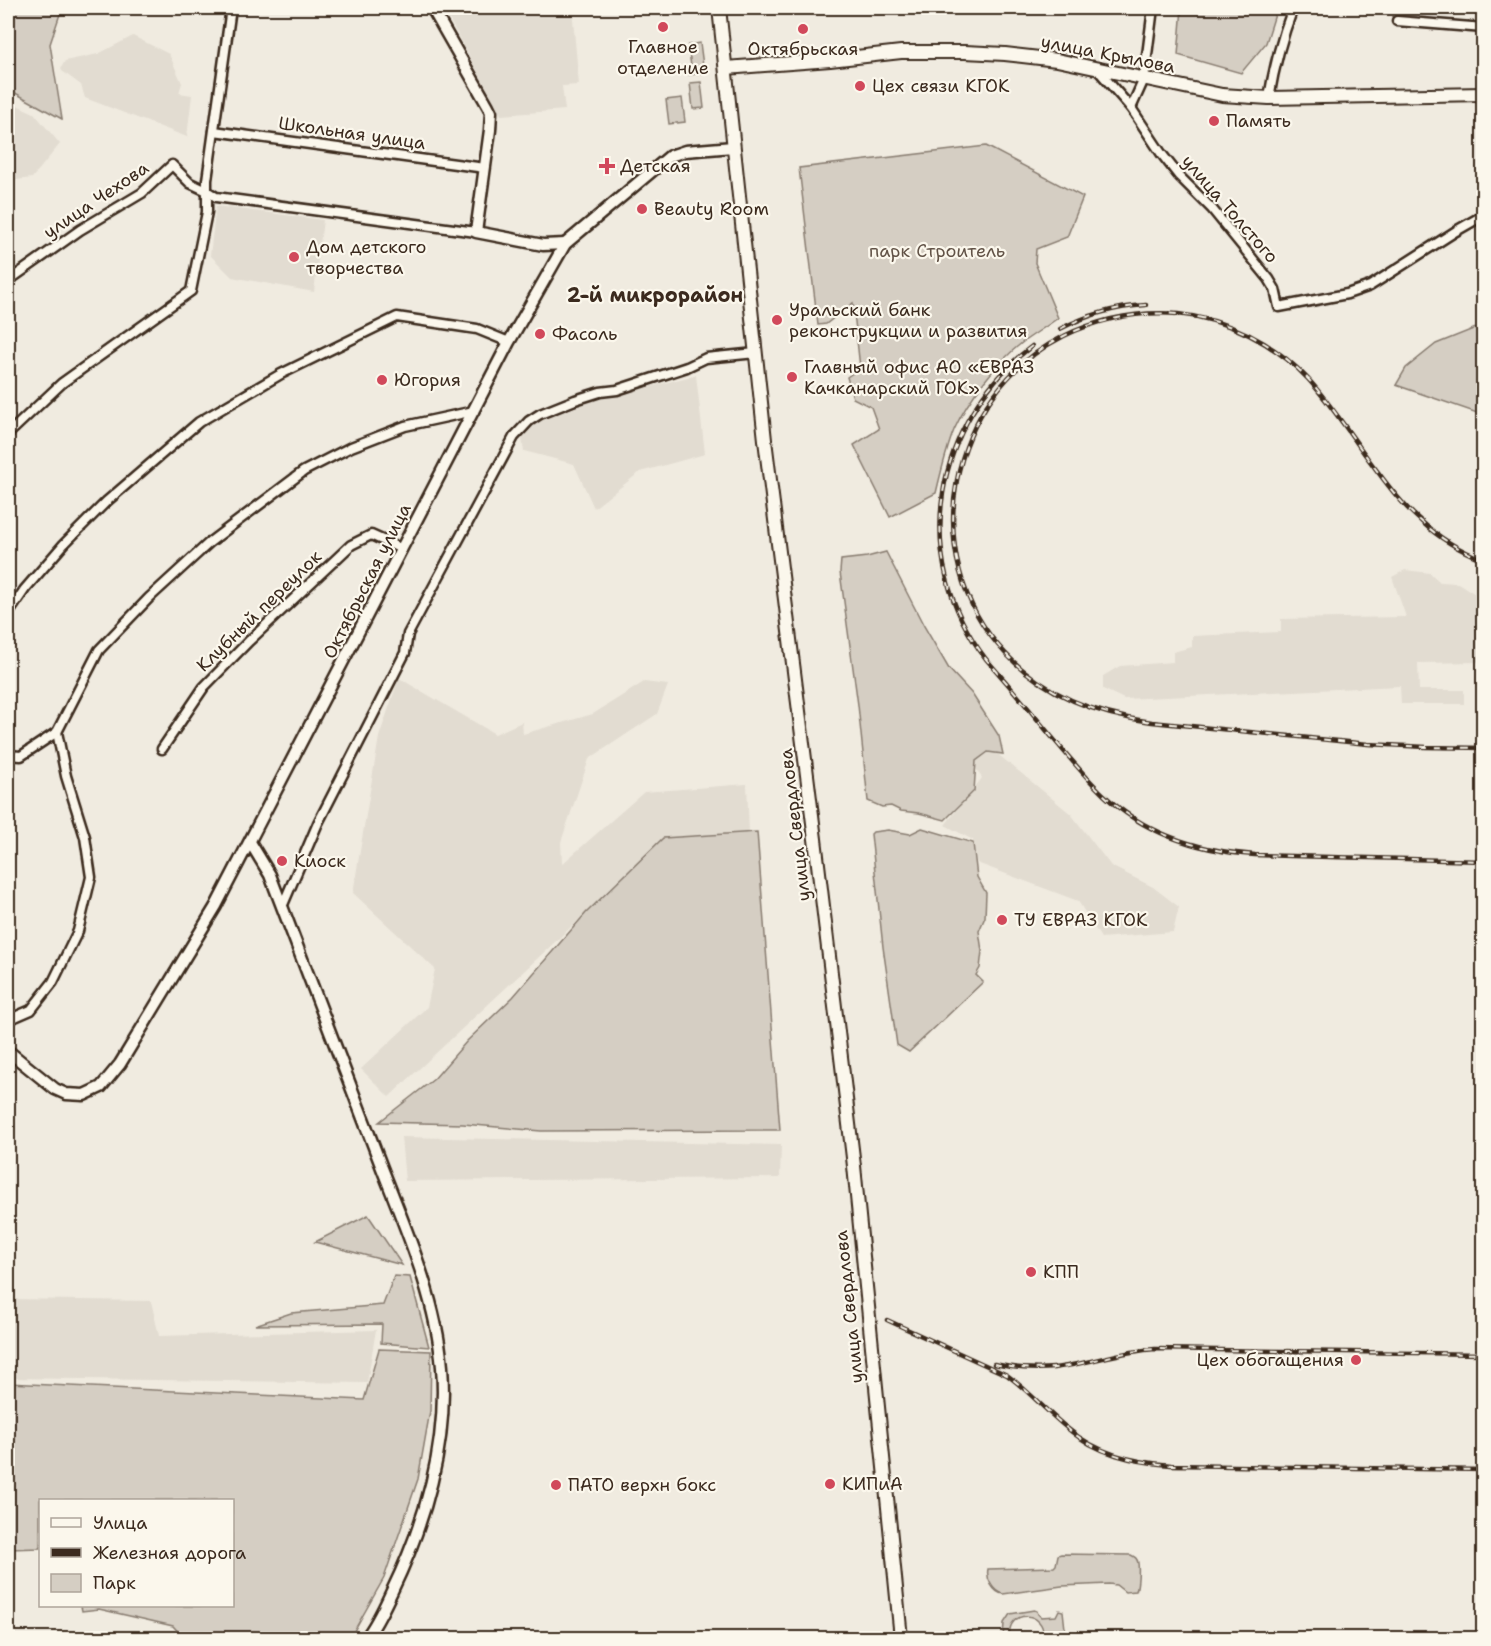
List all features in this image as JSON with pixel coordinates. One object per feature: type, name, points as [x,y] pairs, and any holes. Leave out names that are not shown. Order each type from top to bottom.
[{"type":"main road","name":"улица Свердлова","points":[[719,8],[765,440],[854,1166],[901,1638]]},
{"type":"main road","name":"улица Крылова","points":[[726,68],[901,52],[965,52],[1057,60],[1222,95],[1269,98],[1484,94]]},
{"type":"street","points":[[8,434],[62,383],[191,291],[207,212],[207,180],[231,8]]},
{"type":"street","points":[[432,8],[491,112],[476,232]]},
{"type":"street","points":[[1131,108],[1144,79],[1153,8]]},
{"type":"street","points":[[1269,98],[1273,73],[1293,8]]},
{"type":"street","points":[[1397,21],[1484,28]]},
{"type":"street","name":"улица Толстого","points":[[1098,70],[1131,108],[1179,176],[1212,209],[1269,279],[1275,289],[1279,307],[1347,294],[1370,286],[1484,215]]},
{"type":"street","name":"Школьная улица","points":[[214,131],[485,168]]},
{"type":"street","name":"Октябрьская улица","points":[[8,1051],[56,1089],[66,1094],[84,1095],[101,1087],[120,1064],[216,906],[509,342],[565,244],[670,156],[685,151],[733,147]]},
{"type":"street","name":"улица Чехова","points":[[8,281],[80,230],[142,193],[172,165],[190,183],[207,191]]},
{"type":"street","points":[[207,191],[216,197],[476,232],[543,245],[565,244]]},
{"type":"street","points":[[8,614],[25,589],[64,544],[106,502],[200,422],[281,374],[397,317],[477,329],[509,342]]},
{"type":"street","points":[[282,907],[318,823],[405,653],[408,634],[514,437],[529,421],[540,414],[575,400],[600,392],[617,390],[687,367],[706,358],[756,353]]},
{"type":"street","points":[[8,755],[21,756],[57,732],[99,650],[149,598],[210,542],[304,471],[351,447],[405,426],[474,411]]},
{"type":"street","name":"Клубный переулок","points":[[162,749],[204,687],[249,641],[351,545],[371,535],[402,549]]},
{"type":"street","points":[[8,1020],[31,1010],[54,982],[78,931],[91,877],[85,837],[66,776],[57,732]]},
{"type":"street","points":[[250,842],[270,875],[417,1260],[437,1328],[442,1368],[442,1410],[436,1459],[409,1556],[375,1627],[366,1638]]},
{"type":"shaded area","points":[[443,8],[572,8],[579,85],[562,86],[565,110],[501,115]]},
{"type":"shaded area","points":[[897,8],[948,8],[944,12],[919,17]]},
{"type":"shaded area","points":[[133,36],[169,54],[182,83],[179,93],[192,95],[187,137],[85,98],[81,85],[62,71],[61,68],[65,61],[98,54]]},
{"type":"shaded area","points":[[8,101],[34,113],[60,144],[32,178],[8,181]]},
{"type":"shaded area","points":[[216,206],[323,220],[314,292],[232,277],[210,255]]},
{"type":"shaded area","points":[[696,375],[705,454],[640,472],[594,508],[574,464],[524,451],[522,439],[534,423],[592,401]]},
{"type":"shaded area","points":[[1405,570],[1430,573],[1440,582],[1458,583],[1483,599],[1483,662],[1418,663],[1419,690],[1464,690],[1464,704],[1401,704],[1400,686],[1124,699],[1103,689],[1103,676],[1120,666],[1173,662],[1173,652],[1192,647],[1192,636],[1281,632],[1281,619],[1406,617],[1392,577]]},
{"type":"shaded area","points":[[399,678],[495,734],[522,722],[523,734],[593,714],[644,682],[668,685],[657,714],[589,759],[561,842],[562,864],[644,792],[747,784],[749,833],[663,838],[389,1097],[361,1069],[427,1007],[435,969],[353,893],[379,737]]},
{"type":"shaded area","points":[[989,747],[1071,814],[1111,866],[1153,887],[1179,907],[1173,932],[1101,938],[1078,901],[977,863],[973,840],[945,825],[982,778],[971,761]]},
{"type":"shaded area","points":[[401,1137],[781,1145],[780,1178],[405,1181]]},
{"type":"shaded area","points":[[8,1299],[151,1301],[159,1336],[376,1330],[367,1383],[8,1378]]},
{"type":"green space","points":[[8,8],[62,8],[50,44],[62,119],[8,89]]},
{"type":"green space","points":[[1182,8],[1277,8],[1266,43],[1241,73],[1178,55]]},
{"type":"green space","points":[[700,43],[704,73],[689,75],[687,67],[691,66],[688,45]]},
{"type":"green space","points":[[701,82],[704,108],[693,109],[690,83]]},
{"type":"green space","points":[[682,98],[685,122],[669,124],[666,100]]},
{"type":"green space","name":"парк Строитель","points":[[986,146],[1083,197],[1067,237],[1036,249],[1035,263],[1058,318],[1013,351],[975,394],[954,430],[936,493],[890,517],[854,445],[879,429],[871,407],[853,398],[847,377],[860,368],[853,303],[826,324],[818,325],[799,168]]},
{"type":"green space","points":[[1483,325],[1483,415],[1396,385],[1406,368],[1436,344]]},
{"type":"green space","points":[[886,552],[949,669],[972,694],[999,736],[1003,754],[988,752],[976,761],[974,791],[945,820],[901,811],[891,806],[882,807],[868,801],[840,572],[841,560]]},
{"type":"green space","points":[[922,828],[973,843],[977,877],[986,893],[985,917],[979,931],[982,951],[980,968],[976,975],[983,982],[909,1052],[897,1045],[883,947],[871,834],[888,830],[910,834]]},
{"type":"green space","points":[[757,832],[780,1130],[541,1131],[463,1124],[379,1122],[434,1079],[467,1041],[513,997],[586,913],[663,838]]},
{"type":"green space","points":[[368,1215],[402,1265],[315,1242]]},
{"type":"green space","points":[[394,1276],[410,1277],[429,1347],[381,1343],[382,1324],[255,1325],[291,1313],[383,1305]]},
{"type":"green space","points":[[379,1349],[431,1351],[430,1411],[418,1479],[384,1578],[350,1638],[184,1638],[173,1626],[99,1609],[82,1611],[81,1607],[234,1607],[234,1499],[39,1499],[39,1548],[8,1549],[8,1383],[364,1400]]},
{"type":"green space","points":[[1058,1555],[1131,1555],[1138,1563],[1136,1591],[1125,1592],[1116,1585],[1109,1584],[1062,1586],[1003,1594],[996,1591],[989,1581],[988,1569],[1054,1567]]},
{"type":"green space","points":[[1034,1610],[1041,1617],[1056,1616],[1059,1610],[1063,1611],[1066,1638],[1043,1638],[1043,1628],[1039,1622],[1026,1616],[1014,1622],[1010,1628],[1010,1638],[1003,1638],[1004,1623],[1010,1614]]},
{"type":"railway","points":[[1060,329],[1102,312],[1146,305]]},
{"type":"railway","points":[[1484,560],[1443,538],[1407,508],[1325,399],[1308,379],[1281,354],[1232,327],[1178,314],[1134,315],[1091,325],[1064,336],[1024,362],[993,397],[970,437],[957,481],[953,526],[960,572],[977,614],[1005,653],[1020,667],[1054,691],[1092,708],[1131,719],[1152,722],[1368,744],[1484,748]]},
{"type":"railway","points":[[1032,346],[998,377],[972,412],[954,452],[943,493],[941,536],[947,578],[962,620],[986,659],[1090,781],[1120,809],[1137,820],[1193,845],[1255,855],[1484,861]]},
{"type":"railway","points":[[887,1320],[1007,1375],[1079,1437],[1103,1450],[1129,1459],[1171,1465],[1484,1470]]},
{"type":"railway","points":[[994,1364],[1009,1367],[1054,1368],[1155,1349],[1484,1354]]},
{"type":"place","name":"Главное отделение","points":[[663,27]]},
{"type":"place","name":"Октябрьская","points":[[803,29]]},
{"type":"place","name":"Цех связи КГОК","points":[[860,86]]},
{"type":"place","name":"Память","points":[[1214,121]]},
{"type":"place","name":"Детская","points":[[607,166]]},
{"type":"place","name":"Beauty Room","points":[[642,209]]},
{"type":"place","name":"Дом детского творчества","points":[[294,257]]},
{"type":"place","name":"Уральский банк реконструкции и развития","points":[[777,320]]},
{"type":"place","name":"Фасоль","points":[[540,334]]},
{"type":"place","name":"Главный офис АО «ЕВРАЗ Качканарский ГОК»","points":[[792,377]]},
{"type":"place","name":"Югория","points":[[382,380]]},
{"type":"place","name":"Киоск","points":[[282,861]]},
{"type":"place","name":"ТУ ЕВРАЗ КГОК","points":[[1002,920]]},
{"type":"place","name":"КПП","points":[[1031,1272]]},
{"type":"place","name":"Цех обогащения","points":[[1356,1360]]},
{"type":"place","name":"КИПиА","points":[[830,1484]]},
{"type":"place","name":"ПАТО верхн бокс","points":[[556,1485]]},
{"type":"district","name":"2-й микрорайон","points":[[655,295]]}]
